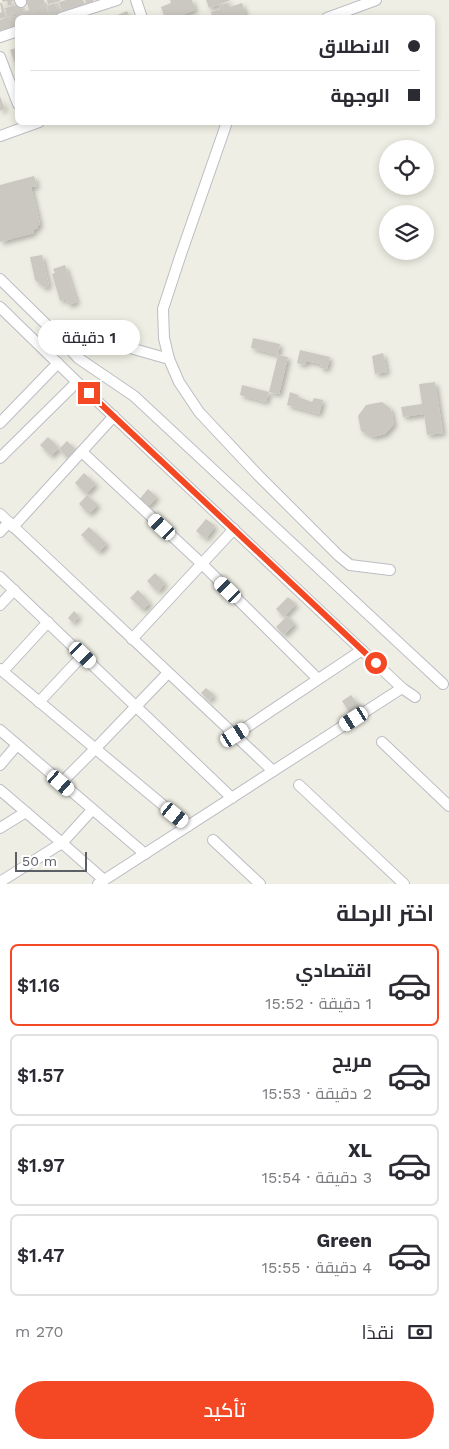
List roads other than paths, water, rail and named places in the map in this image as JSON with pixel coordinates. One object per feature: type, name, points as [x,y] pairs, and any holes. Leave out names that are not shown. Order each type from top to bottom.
[{"type":"street","points":[[70,15],[117,0]]},
{"type":"street","points":[[136,0],[141,15]]},
{"type":"street","points":[[336,15],[376,0]]},
{"type":"street","points":[[0,37],[15,32]]},
{"type":"street","points":[[0,57],[15,96]]},
{"type":"street","points":[[0,136],[25,125]]},
{"type":"street","points":[[226,125],[163,310],[164,338],[169,359],[179,382],[199,412],[258,475],[339,556],[350,565],[390,570]]},
{"type":"street","points":[[0,279],[78,358],[141,402],[443,684]]},
{"type":"street","points":[[0,307],[402,688],[416,697]]},
{"type":"street","points":[[60,338],[96,338],[169,359]]},
{"type":"street","points":[[0,424],[58,363]]},
{"type":"street","points":[[0,458],[77,382]]},
{"type":"street","points":[[0,532],[11,524],[82,452],[114,416]]},
{"type":"street","points":[[82,452],[202,564],[318,680]]},
{"type":"street","points":[[0,514],[273,771]]},
{"type":"street","points":[[132,639],[234,530]]},
{"type":"street","points":[[0,577],[232,798]]},
{"type":"street","points":[[0,605],[14,590]]},
{"type":"street","points":[[48,622],[2,670],[188,826]]},
{"type":"street","points":[[235,735],[362,650]]},
{"type":"street","points":[[39,702],[83,655]]},
{"type":"street","points":[[61,783],[168,673]]},
{"type":"street","points":[[0,790],[106,881],[402,688]]},
{"type":"street","points":[[0,730],[145,854]]},
{"type":"street","points":[[382,742],[449,806]]},
{"type":"street","points":[[0,765],[17,745]]},
{"type":"street","points":[[299,785],[404,884]]},
{"type":"street","points":[[0,882],[62,843],[92,810]]},
{"type":"street","points":[[0,828],[26,812]]},
{"type":"street","points":[[213,840],[260,884]]}]
